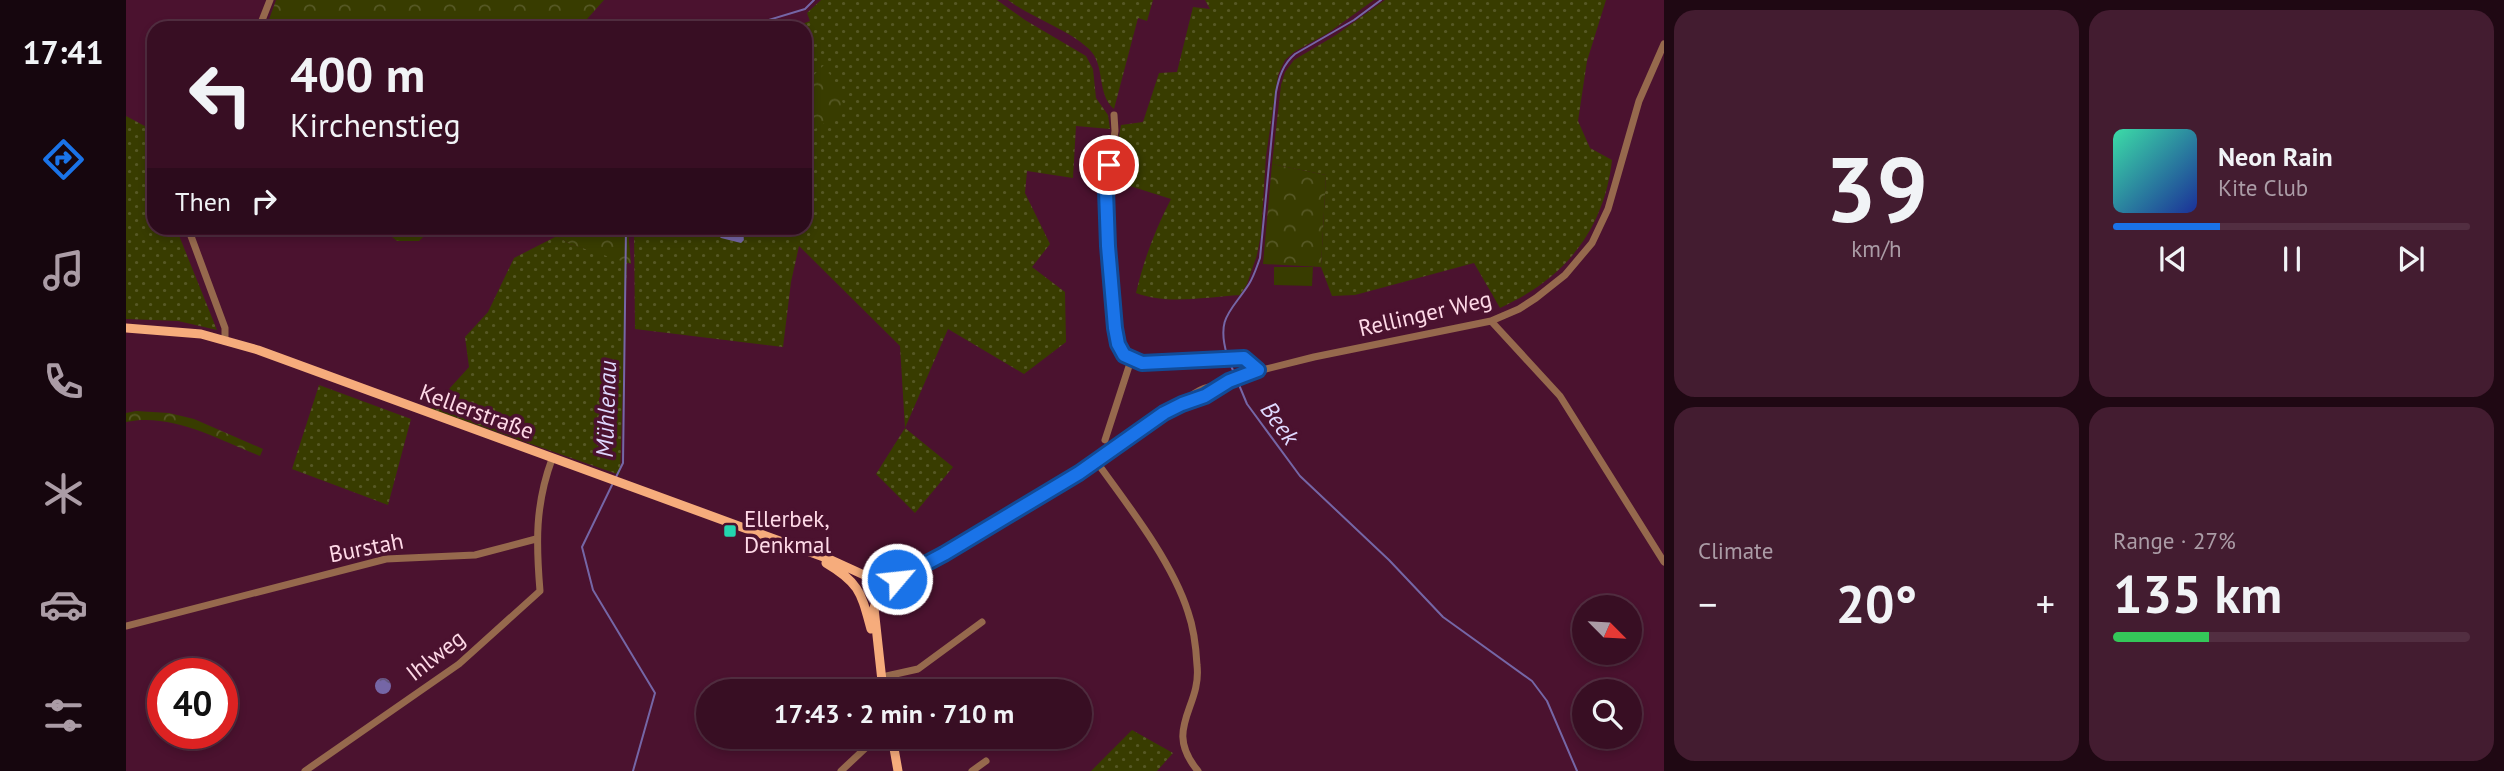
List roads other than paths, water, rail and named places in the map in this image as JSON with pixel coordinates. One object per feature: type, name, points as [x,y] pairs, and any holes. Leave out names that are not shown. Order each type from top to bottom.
[{"type":"main road","name":"Kellerstraße","points":[[126,328],[172,330],[225,339],[829,559],[871,578]]},
{"type":"main road","name":"Kellerstraße","points":[[810,554],[836,569],[861,593]]},
{"type":"main road","points":[[877,647],[861,593],[861,582],[871,578],[879,585],[874,608],[882,679]]},
{"type":"main road","points":[[861,593],[868,598],[878,593]]},
{"type":"main road","points":[[893,749],[898,771]]},
{"type":"street","points":[[262,21],[270,0]]},
{"type":"street","name":"Rellinger Weg","points":[[908,572],[944,554],[1096,461],[1147,423],[1182,404],[1205,396],[1229,381],[1258,370],[1490,321],[1519,309],[1536,298],[1565,275],[1592,243],[1608,209],[1639,101],[1664,44]]},
{"type":"street","points":[[1114,115],[1115,131],[1106,190],[1108,246],[1118,344],[1124,355],[1142,363],[1244,358],[1258,370]]},
{"type":"street","points":[[191,235],[225,328],[225,339]]},
{"type":"street","points":[[1490,321],[1560,396],[1661,550],[1664,562]]},
{"type":"street","points":[[1105,440],[1131,360]]},
{"type":"street","points":[[536,539],[543,482],[552,458]]},
{"type":"street","points":[[1096,461],[1146,532],[1183,597],[1189,614],[1198,669],[1182,736],[1184,749],[1198,771]]},
{"type":"street","name":"Burstah","points":[[126,626],[386,559],[475,555],[536,539]]},
{"type":"street","name":"Ihlweg","points":[[305,771],[458,664],[540,591],[536,539]]},
{"type":"street","points":[[871,578],[908,572]]},
{"type":"street","points":[[878,593],[908,572]]},
{"type":"street","points":[[882,679],[918,669],[982,622]]},
{"type":"street","points":[[841,771],[864,749]]},
{"type":"street","points":[[972,771],[986,761]]},
{"type":"water","points":[[718,235],[743,235],[744,240],[741,243]]},
{"type":"water","points":[[380,678],[386,678],[391,686],[389,692],[380,694],[375,689],[375,683]]},
{"type":"waterway","name":"Mühlenau","points":[[765,21],[805,9],[814,0]]},
{"type":"waterway","name":"Beek","points":[[1227,355],[1224,323],[1251,281],[1260,258],[1276,92],[1282,71],[1295,54],[1354,20],[1381,0]]},
{"type":"waterway","name":"Mühlenau","points":[[616,477],[623,463],[626,235]]},
{"type":"waterway","name":"Beek","points":[[1229,361],[1235,375]]},
{"type":"waterway","name":"Beek","points":[[1237,380],[1247,404],[1300,476],[1389,560],[1443,617],[1532,681],[1547,701],[1577,771]]},
{"type":"waterway","name":"Mühlenau","points":[[612,485],[582,547],[593,590],[655,693],[633,771]]},
{"type":"place","name":"Ellerbek, Denkmal","points":[[730,531]]}]
